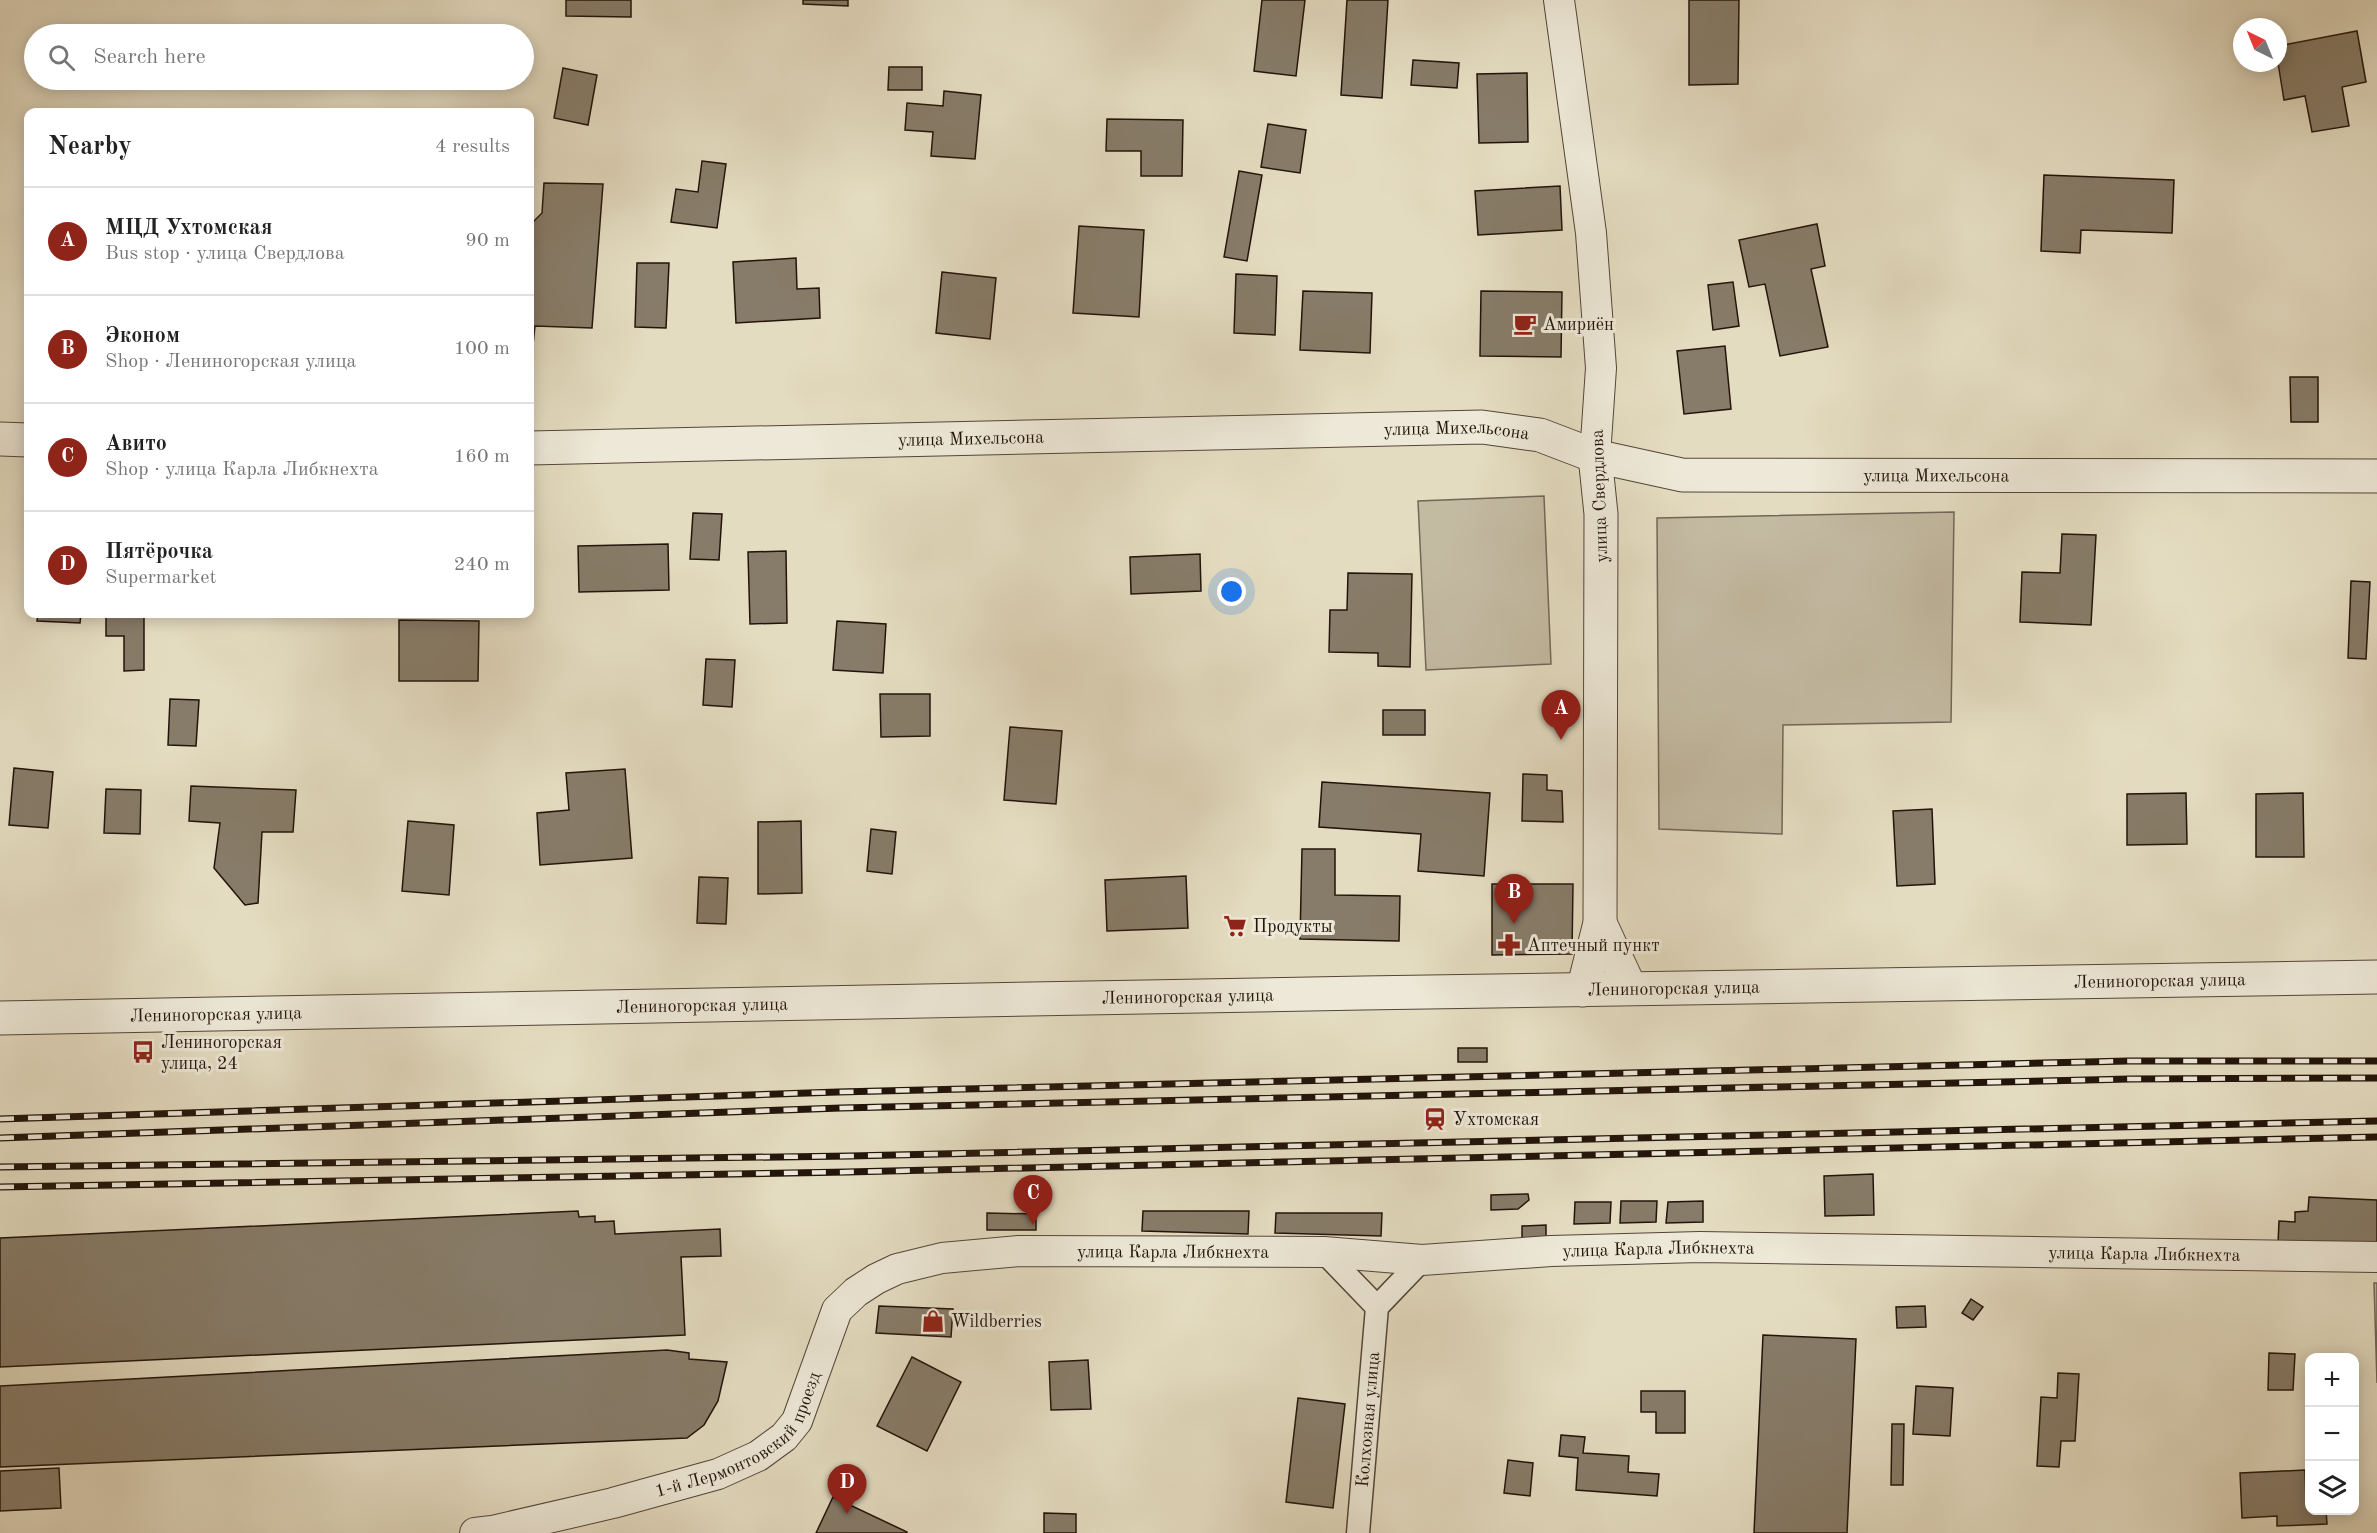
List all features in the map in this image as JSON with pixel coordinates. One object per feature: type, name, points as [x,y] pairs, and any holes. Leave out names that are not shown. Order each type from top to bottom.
[{"type":"street","name":"улица Свердлова","points":[[1559,0],[1591,233],[1601,368],[1595,456],[1601,514],[1600,923],[1583,990]]},
{"type":"street","name":"улица Михельсона","points":[[534,448],[1482,427],[1540,435],[1595,456],[1682,475],[2377,476]]},
{"type":"street","points":[[0,439],[24,440]]},
{"type":"street","name":"улица Свердлова","points":[[1600,923],[1630,988]]},
{"type":"street","name":"Лениногорская улица","points":[[0,1018],[1630,988],[2377,977]]},
{"type":"street","name":"улица Карла Либкнехта","points":[[942,1258],[1020,1251],[1324,1252],[1422,1260],[1551,1251],[1700,1247],[2377,1257]]},
{"type":"street","points":[[1324,1252],[1377,1307],[1422,1260]]},
{"type":"street","name":"1-й Лермонтовский проезд","points":[[475,1533],[614,1503],[718,1474],[758,1456],[784,1437],[797,1420],[837,1310],[856,1292],[876,1279],[897,1269],[942,1258]]},
{"type":"street","name":"Колхозная улица","points":[[1358,1533],[1377,1307]]},
{"type":"shaded area","points":[[1544,496],[1551,664],[1426,670],[1418,501]]},
{"type":"shaded area","points":[[1954,512],[1951,722],[1783,725],[1782,834],[1659,829],[1657,518]]},
{"type":"shaded area","points":[[2374,1283],[2377,1283],[2377,1383]]},
{"type":"building","points":[[566,0],[631,0],[631,17],[566,16]]},
{"type":"building","points":[[803,0],[848,0],[848,6],[803,4]]},
{"type":"building","points":[[1262,0],[1305,0],[1296,76],[1254,71]]},
{"type":"building","points":[[1347,0],[1388,0],[1382,98],[1341,95]]},
{"type":"building","points":[[1689,0],[1739,0],[1738,84],[1689,85]]},
{"type":"building","points":[[2357,31],[2366,82],[2342,87],[2349,126],[2312,132],[2305,96],[2284,100],[2279,72],[2287,72],[2287,44]]},
{"type":"building","points":[[1413,60],[1459,63],[1457,88],[1411,85]]},
{"type":"building","points":[[889,67],[922,67],[922,90],[888,90]]},
{"type":"building","points":[[563,68],[597,75],[588,125],[554,118]]},
{"type":"building","points":[[1527,73],[1528,142],[1479,143],[1477,74]]},
{"type":"building","points":[[944,91],[981,95],[975,159],[931,156],[933,132],[905,130],[907,103],[943,106]]},
{"type":"building","points":[[1107,119],[1183,120],[1182,176],[1141,176],[1141,151],[1106,151]]},
{"type":"building","points":[[1268,124],[1306,130],[1300,173],[1261,167]]},
{"type":"building","points":[[702,161],[726,164],[717,228],[671,222],[676,189],[698,192]]},
{"type":"building","points":[[1239,171],[1262,175],[1247,261],[1224,257]]},
{"type":"building","points":[[2044,175],[2174,180],[2172,233],[2081,230],[2080,253],[2041,251]]},
{"type":"building","points":[[544,183],[603,184],[592,328],[535,326],[534,336],[534,221],[542,213]]},
{"type":"building","points":[[1560,186],[1562,230],[1478,235],[1475,191]]},
{"type":"building","points":[[1817,224],[1825,266],[1811,269],[1828,347],[1780,356],[1765,284],[1749,287],[1739,240]]},
{"type":"building","points":[[1079,226],[1144,230],[1139,317],[1073,313]]},
{"type":"building","points":[[796,258],[797,289],[819,288],[820,318],[736,323],[733,262]]},
{"type":"building","points":[[637,263],[669,263],[666,328],[635,327]]},
{"type":"building","points":[[942,272],[996,278],[990,339],[936,333]]},
{"type":"building","points":[[1236,274],[1277,276],[1275,335],[1234,333]]},
{"type":"building","points":[[1733,282],[1739,326],[1713,330],[1708,285]]},
{"type":"building","points":[[1303,291],[1372,293],[1370,353],[1300,350]]},
{"type":"building","points":[[1481,291],[1562,292],[1561,357],[1480,356]]},
{"type":"building","points":[[1725,346],[1731,409],[1684,414],[1677,351]]},
{"type":"building","points":[[2290,377],[2318,377],[2318,422],[2291,422]]},
{"type":"building","points":[[693,513],[722,514],[719,560],[690,559]]},
{"type":"building","points":[[2062,534],[2096,535],[2091,625],[2020,622],[2022,572],[2060,573]]},
{"type":"building","points":[[668,544],[669,590],[579,592],[578,546]]},
{"type":"building","points":[[786,551],[787,623],[750,624],[748,552]]},
{"type":"building","points":[[1200,554],[1201,591],[1131,594],[1130,557]]},
{"type":"building","points":[[1348,573],[1412,574],[1410,667],[1378,666],[1378,653],[1329,652],[1330,610],[1347,610]]},
{"type":"building","points":[[2351,581],[2370,582],[2366,659],[2348,658]]},
{"type":"building","points":[[37,618],[81,618],[80,623],[37,621]]},
{"type":"building","points":[[106,618],[144,618],[144,670],[124,671],[124,636],[106,636]]},
{"type":"building","points":[[399,620],[479,621],[478,681],[399,681]]},
{"type":"building","points":[[837,621],[886,624],[883,673],[833,670]]},
{"type":"building","points":[[706,659],[735,660],[732,707],[703,705]]},
{"type":"building","points":[[880,694],[930,694],[930,736],[881,737]]},
{"type":"building","points":[[170,699],[199,700],[196,746],[168,745]]},
{"type":"building","points":[[1383,710],[1425,710],[1425,735],[1383,735]]},
{"type":"building","points":[[1010,727],[1062,731],[1056,804],[1004,800]]},
{"type":"building","points":[[14,768],[53,772],[48,828],[9,825]]},
{"type":"building","points":[[625,769],[632,858],[540,865],[537,813],[569,810],[566,773]]},
{"type":"building","points":[[1523,774],[1547,775],[1547,790],[1562,791],[1563,822],[1522,821]]},
{"type":"building","points":[[1322,782],[1490,793],[1484,876],[1418,871],[1421,834],[1319,827]]},
{"type":"building","points":[[191,786],[296,790],[293,832],[262,832],[258,903],[245,905],[214,868],[220,823],[189,821]]},
{"type":"building","points":[[106,789],[141,790],[140,834],[104,833]]},
{"type":"building","points":[[2186,793],[2187,844],[2127,845],[2127,794]]},
{"type":"building","points":[[2303,793],[2304,857],[2256,857],[2256,794]]},
{"type":"building","points":[[1932,809],[1935,884],[1897,886],[1893,811]]},
{"type":"building","points":[[408,821],[454,825],[449,895],[402,891]]},
{"type":"building","points":[[801,821],[802,893],[758,894],[758,822]]},
{"type":"building","points":[[871,829],[896,832],[892,874],[867,871]]},
{"type":"building","points":[[1302,849],[1335,849],[1335,895],[1400,896],[1399,941],[1300,939]]},
{"type":"building","points":[[1186,876],[1188,928],[1107,931],[1105,880]]},
{"type":"building","points":[[699,877],[728,878],[726,924],[697,923]]},
{"type":"building","points":[[1492,884],[1573,884],[1572,954],[1492,955]]},
{"type":"building","points":[[1458,1048],[1487,1048],[1487,1062],[1458,1062]]},
{"type":"building","points":[[1873,1174],[1874,1215],[1825,1216],[1824,1176]]},
{"type":"building","points":[[1528,1194],[1529,1200],[1518,1209],[1491,1210],[1491,1195]]},
{"type":"building","points":[[2309,1197],[2377,1200],[2377,1247],[2278,1244],[2279,1221],[2295,1222],[2295,1212],[2308,1211]]},
{"type":"building","points":[[1621,1201],[1657,1201],[1656,1222],[1620,1223]]},
{"type":"building","points":[[1703,1201],[1703,1222],[1666,1223],[1668,1202]]},
{"type":"building","points":[[1575,1202],[1611,1202],[1610,1223],[1574,1224]]},
{"type":"building","points":[[578,1211],[579,1217],[595,1216],[595,1222],[614,1221],[615,1234],[720,1229],[721,1256],[681,1257],[685,1335],[0,1367],[0,1238]]},
{"type":"building","points":[[1143,1211],[1249,1211],[1248,1234],[1142,1231]]},
{"type":"building","points":[[987,1213],[1036,1214],[1036,1230],[987,1230]]},
{"type":"building","points":[[1276,1213],[1382,1213],[1381,1236],[1275,1233]]},
{"type":"building","points":[[1546,1225],[1546,1238],[1522,1238],[1522,1226]]},
{"type":"building","points":[[1971,1299],[1983,1307],[1973,1320],[1962,1313]]},
{"type":"building","points":[[879,1306],[953,1309],[951,1337],[876,1333]]},
{"type":"building","points":[[1925,1306],[1926,1327],[1897,1328],[1896,1307]]},
{"type":"building","points":[[1763,1335],[1856,1339],[1847,1533],[1754,1533]]},
{"type":"building","points":[[667,1350],[689,1353],[689,1359],[727,1362],[718,1401],[704,1425],[687,1438],[0,1467],[0,1386]]},
{"type":"building","points":[[2269,1353],[2295,1354],[2293,1390],[2268,1390]]},
{"type":"building","points":[[912,1357],[961,1382],[927,1451],[877,1426]]},
{"type":"building","points":[[1088,1360],[1091,1409],[1051,1410],[1049,1362]]},
{"type":"building","points":[[2058,1373],[2079,1374],[2075,1441],[2061,1441],[2059,1467],[2037,1466],[2041,1397],[2057,1398]]},
{"type":"building","points":[[1916,1386],[1953,1388],[1950,1436],[1913,1434]]},
{"type":"building","points":[[1641,1391],[1685,1391],[1685,1433],[1656,1433],[1656,1412],[1641,1412]]},
{"type":"building","points":[[1298,1398],[1345,1404],[1333,1508],[1286,1502]]},
{"type":"building","points":[[1892,1424],[1904,1424],[1903,1485],[1891,1485]]},
{"type":"building","points":[[1561,1435],[1585,1437],[1583,1453],[1629,1456],[1628,1472],[1659,1474],[1657,1496],[1576,1490],[1578,1458],[1559,1456]]},
{"type":"building","points":[[1508,1460],[1533,1463],[1530,1496],[1504,1493]]},
{"type":"building","points":[[59,1468],[61,1508],[0,1511],[0,1471]]},
{"type":"building","points":[[2305,1470],[2305,1515],[2326,1515],[2327,1524],[2277,1526],[2277,1516],[2242,1518],[2240,1473]]},
{"type":"building","points":[[833,1497],[907,1532],[907,1533],[816,1533]]},
{"type":"building","points":[[1044,1513],[1076,1514],[1076,1533],[1044,1533]]},
{"type":"railway","points":[[0,1119],[838,1092],[2128,1061],[2377,1061]]},
{"type":"railway","points":[[0,1138],[841,1108],[2130,1079],[2377,1078]]},
{"type":"railway","points":[[0,1167],[850,1156],[2377,1121]]},
{"type":"railway","points":[[0,1187],[847,1172],[2377,1137]]},
{"type":"place","name":"Амириён","points":[[1525,324]]},
{"type":"place","name":"МЦД Ухтомская","points":[[1561,740]]},
{"type":"place","name":"Эконом","points":[[1514,924]]},
{"type":"place","name":"Продукты","points":[[1235,926]]},
{"type":"place","name":"Аптечный пункт","points":[[1509,945]]},
{"type":"place","name":"Лениногорская улица, 24","points":[[143,1052]]},
{"type":"place","name":"Ухтомская","points":[[1435,1119]]},
{"type":"place","name":"Авито","points":[[1033,1225]]},
{"type":"place","name":"Wildberries","points":[[933,1321]]},
{"type":"place","name":"Пятёрочка","points":[[847,1514]]}]
